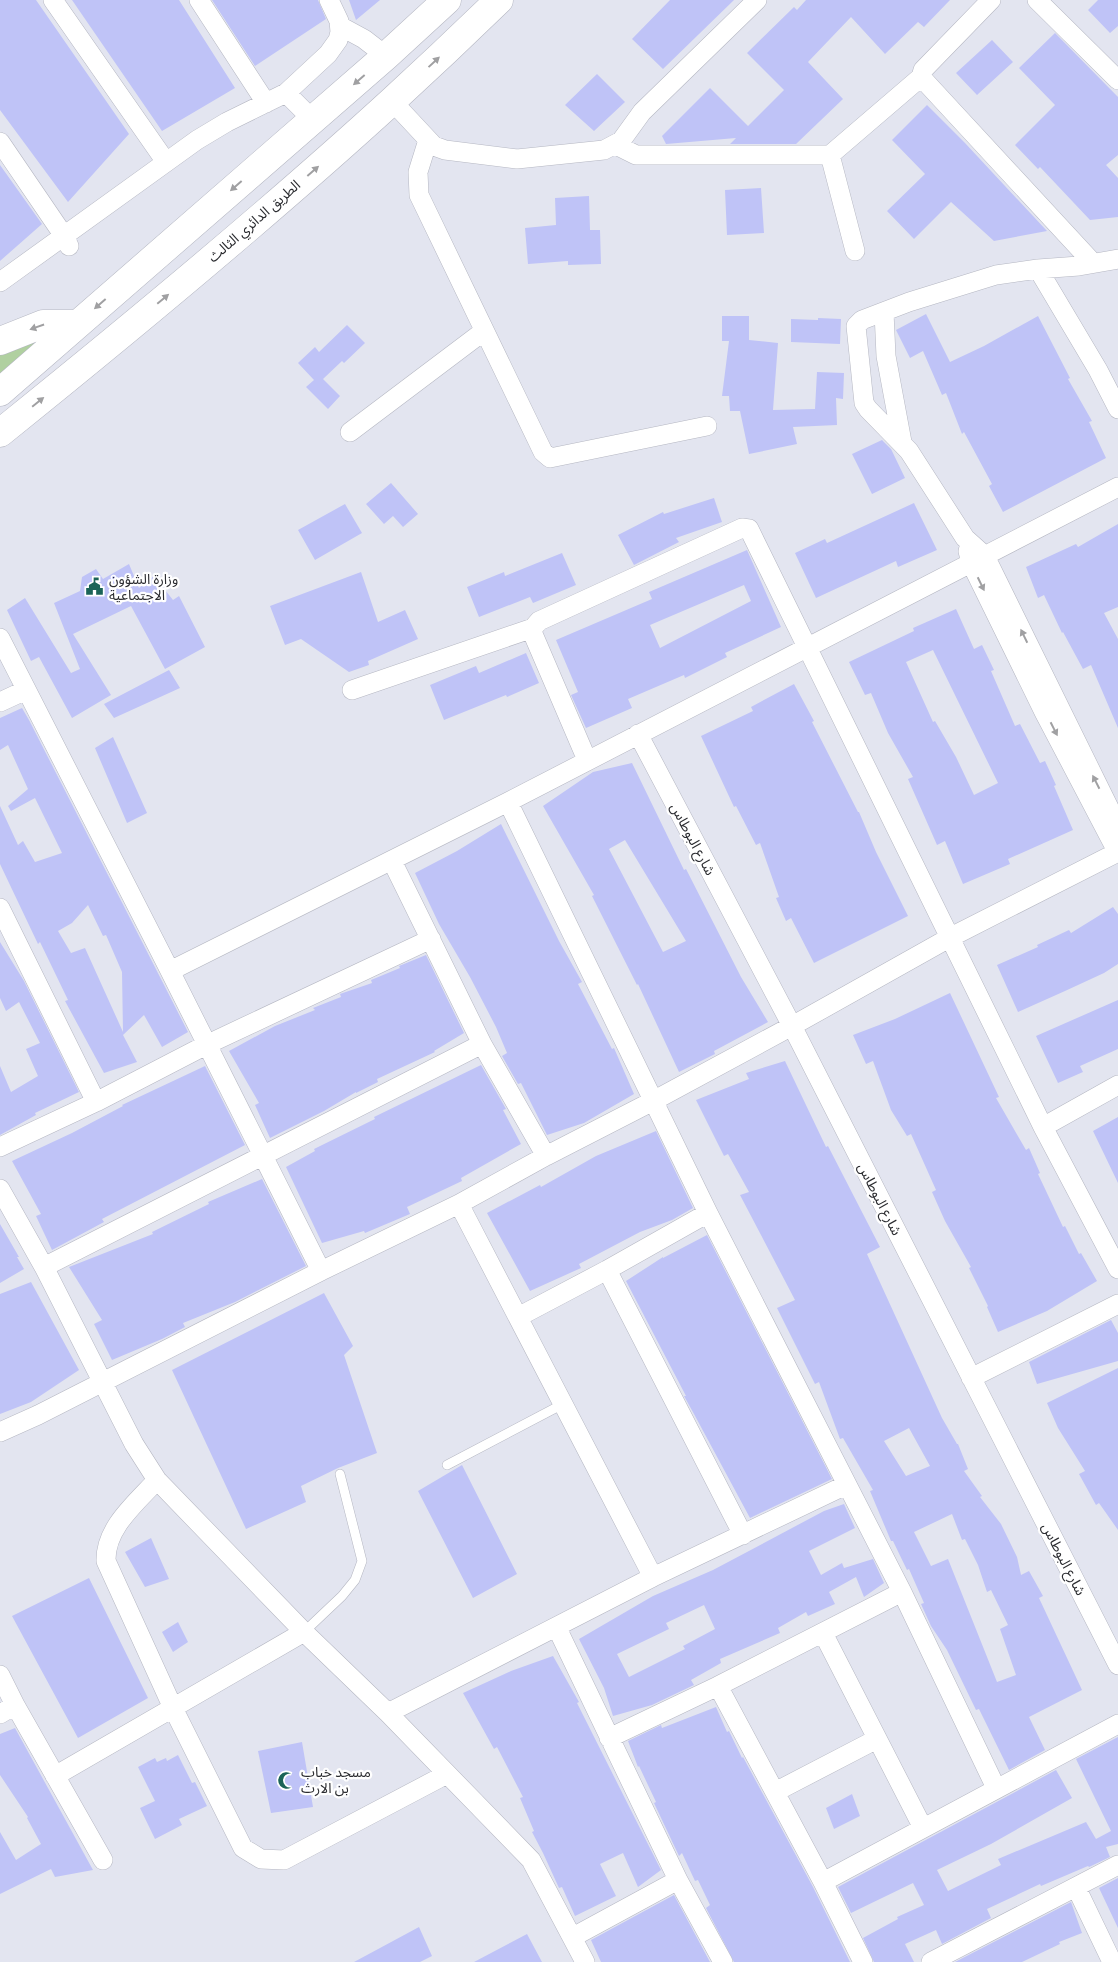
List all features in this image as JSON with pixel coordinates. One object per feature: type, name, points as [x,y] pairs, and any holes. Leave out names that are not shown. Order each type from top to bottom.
[{"type":"highway","points":[[0,392],[386,56],[447,0]]},
{"type":"highway","name":"الطريق الدائري الثالث","points":[[0,433],[165,297],[392,101],[500,0]]},
{"type":"highway","points":[[0,341],[43,324],[77,324]]},
{"type":"street","points":[[53,0],[166,162]]},
{"type":"street","points":[[199,0],[266,103]]},
{"type":"street","points":[[0,282],[67,241],[166,162],[227,122],[286,93],[328,54],[338,40],[340,26],[329,0]]},
{"type":"street","points":[[392,101],[434,146],[445,150],[517,160],[598,151],[616,145],[621,141],[635,119],[757,0]]},
{"type":"street","points":[[616,145],[636,155],[830,155],[921,77],[923,70],[991,0]]},
{"type":"street","points":[[1038,0],[1118,80]]},
{"type":"street","points":[[340,26],[364,39],[386,56]]},
{"type":"street","points":[[921,77],[1092,263]]},
{"type":"street","points":[[286,93],[312,120]]},
{"type":"street","points":[[635,119],[636,155]]},
{"type":"street","points":[[428,140],[418,172],[419,195],[543,452],[550,458],[707,426]]},
{"type":"street","points":[[0,142],[67,241]]},
{"type":"street","points":[[830,155],[855,251]]},
{"type":"street","points":[[1118,259],[1038,269],[982,279],[862,320],[856,326],[864,403],[902,442],[928,478],[966,538],[1118,826]]},
{"type":"street","points":[[1038,269],[1098,370],[1118,410]]},
{"type":"street","points":[[884,312],[886,356],[902,442]]},
{"type":"street","points":[[350,432],[484,331]]},
{"type":"street","points":[[170,971],[508,802],[807,649],[1118,486]]},
{"type":"street","points":[[352,690],[533,628],[539,621],[742,528],[747,528],[1043,1127],[1118,1269]]},
{"type":"street","points":[[0,1432],[459,1204],[792,1026],[949,938],[1118,853],[1044,712],[978,560]]},
{"type":"street","points":[[533,628],[533,634],[587,760]]},
{"type":"street","points":[[0,638],[206,1045],[264,1154],[321,1271]]},
{"type":"street","points":[[0,702],[26,690]]},
{"type":"street","name":"شارع البوطاس","points":[[638,734],[792,1026],[1118,1665]]},
{"type":"street","points":[[508,802],[708,1212],[902,1592],[996,1788]]},
{"type":"street","points":[[392,861],[482,1044],[546,1156]]},
{"type":"street","points":[[0,908],[96,1102]]},
{"type":"street","points":[[0,1147],[96,1102],[206,1045],[431,939]]},
{"type":"street","points":[[44,1267],[482,1044]]},
{"type":"street","points":[[1043,1127],[1118,1085]]},
{"type":"street","points":[[0,1188],[44,1267],[134,1444],[157,1480],[304,1632],[388,1713],[531,1860],[585,1962]]},
{"type":"street","points":[[459,1204],[653,1577]]},
{"type":"street","points":[[518,1317],[607,1270],[708,1212]]},
{"type":"street","points":[[607,1270],[743,1535]]},
{"type":"street","points":[[971,1378],[1118,1304]]},
{"type":"street","points":[[157,1480],[122,1518],[109,1538],[106,1549],[106,1561],[173,1708],[243,1848],[262,1859],[284,1860],[447,1774]]},
{"type":"street","points":[[388,1713],[557,1628],[653,1577],[846,1485]]},
{"type":"street","points":[[609,1738],[718,1686],[902,1592]]},
{"type":"street","points":[[557,1628],[678,1880],[723,1962]]},
{"type":"street","points":[[55,1776],[304,1632]]},
{"type":"street","points":[[823,1633],[923,1828]]},
{"type":"street","points":[[0,1675],[8,1710],[55,1776],[103,1860]]},
{"type":"street","points":[[718,1686],[823,1882],[863,1962]]},
{"type":"street","points":[[823,1882],[1118,1724]]},
{"type":"street","points":[[775,1792],[878,1740]]},
{"type":"street","points":[[931,1962],[1118,1865]]},
{"type":"street","points":[[573,1937],[678,1880]]},
{"type":"street","points":[[1076,1887],[1112,1962]]},
{"type":"lane","points":[[447,1465],[562,1404]]},
{"type":"lane","points":[[304,1632],[342,1596],[355,1580],[361,1567],[362,1560],[340,1474]]},
{"type":"green space","points":[[69,327],[0,383],[0,344]]},
{"type":"building","points":[[0,0],[36,0],[129,134],[68,202],[0,110]]},
{"type":"building","points":[[72,0],[179,0],[235,88],[162,131]]},
{"type":"building","points":[[212,0],[318,0],[326,19],[255,66]]},
{"type":"building","points":[[349,0],[380,0],[356,20]]},
{"type":"building","points":[[670,0],[734,0],[663,69],[632,39]]},
{"type":"building","points":[[806,0],[950,0],[924,27],[918,22],[885,54],[851,17],[808,62],[843,99],[796,144],[730,144],[736,138],[666,144],[662,136],[710,88],[748,126],[784,90],[747,53],[794,7],[797,10]]},
{"type":"building","points":[[1098,0],[1118,0],[1118,26],[1110,33],[1088,10]]},
{"type":"building","points":[[1055,33],[1118,97],[1118,155],[1106,165],[1118,178],[1118,217],[1090,220],[1040,167],[1038,169],[1015,145],[1055,105],[1019,68]]},
{"type":"building","points":[[992,40],[1013,62],[977,95],[956,73]]},
{"type":"building","points":[[597,74],[625,102],[594,131],[565,105]]},
{"type":"building","points":[[927,105],[1047,231],[994,241],[951,202],[914,239],[887,211],[925,174],[892,140]]},
{"type":"building","points":[[0,165],[42,224],[0,261]]},
{"type":"building","points":[[761,188],[764,233],[727,235],[725,190]]},
{"type":"building","points":[[589,196],[590,230],[600,230],[601,264],[568,265],[568,261],[528,264],[525,228],[556,225],[555,198]]},
{"type":"building","points":[[926,314],[950,362],[984,346],[1038,316],[1070,378],[1068,379],[1092,421],[1089,422],[1106,458],[1003,512],[989,486],[992,484],[964,432],[962,434],[946,393],[942,395],[923,351],[910,358],[896,330]]},
{"type":"building","points":[[722,316],[749,316],[749,340],[778,343],[773,410],[815,409],[817,372],[844,373],[843,399],[836,398],[837,425],[793,427],[797,444],[749,454],[740,411],[730,411],[729,396],[722,396],[729,341],[722,341]]},
{"type":"building","points":[[818,318],[841,319],[840,344],[791,342],[791,319],[818,320]]},
{"type":"building","points":[[347,325],[365,343],[344,363],[342,361],[323,379],[340,396],[328,409],[306,387],[314,380],[298,363],[315,347],[319,352]]},
{"type":"building","points":[[882,440],[891,449],[905,478],[872,494],[852,454]]},
{"type":"building","points":[[391,483],[418,514],[403,527],[393,516],[384,524],[366,504]]},
{"type":"building","points":[[714,498],[722,522],[676,538],[679,542],[634,565],[618,535],[663,512],[664,514]]},
{"type":"building","points":[[914,503],[937,550],[898,567],[896,561],[816,598],[795,553],[825,539],[827,543]]},
{"type":"building","points":[[345,504],[362,533],[315,560],[298,530]]},
{"type":"building","points":[[1118,524],[1118,607],[1104,613],[1118,639],[1118,728],[1091,665],[1083,669],[1062,633],[1044,595],[1038,598],[1026,567],[1076,544],[1078,547]]},
{"type":"building","points":[[747,550],[781,627],[725,653],[727,657],[685,678],[684,675],[628,699],[632,708],[586,728],[571,695],[578,692],[556,640],[652,599],[649,592]],"holes":[[[744,585],[751,601],[660,648],[650,625]]]},
{"type":"building","points":[[562,553],[576,585],[533,603],[530,597],[479,617],[467,587],[504,572],[505,576]]},
{"type":"building","points":[[129,564],[139,588],[154,576],[173,600],[179,596],[205,647],[165,669],[131,606],[73,634],[111,695],[72,718],[39,657],[31,661],[7,610],[25,598],[71,673],[80,669],[54,603],[80,591],[82,577],[96,569],[103,579]]},
{"type":"building","points":[[361,572],[378,622],[405,610],[418,639],[368,661],[369,665],[349,672],[301,639],[285,645],[270,606]]},
{"type":"building","points":[[956,609],[974,649],[982,645],[994,670],[991,671],[1015,726],[1020,724],[1040,763],[1045,761],[1073,830],[1008,859],[1010,864],[963,884],[945,841],[937,845],[908,779],[913,777],[888,733],[871,693],[865,695],[849,662],[914,631],[913,628]],"holes":[[[933,650],[998,783],[974,795],[956,757],[935,721],[933,722],[906,662]]]},
{"type":"building","points":[[526,653],[539,683],[444,720],[430,685],[476,666],[479,673]]},
{"type":"building","points":[[169,670],[180,688],[114,718],[104,704]]},
{"type":"building","points":[[794,684],[859,812],[876,852],[908,916],[814,963],[791,918],[786,921],[776,898],[779,897],[760,843],[756,845],[736,806],[734,807],[701,736],[753,711],[751,707]]},
{"type":"building","points":[[22,708],[188,1032],[162,1047],[144,1015],[123,1035],[137,1062],[104,1073],[65,1001],[68,1000],[40,942],[38,944],[0,864],[0,806],[18,845],[23,841],[35,862],[62,853],[35,798],[11,811],[8,806],[28,789],[8,745],[0,750],[0,718]],"holes":[[[88,905],[103,936],[106,935],[122,972],[123,1032],[85,948],[71,953],[58,931],[72,923]]]},
{"type":"building","points":[[113,737],[147,813],[127,823],[95,748]]},
{"type":"building","points":[[632,763],[684,870],[686,869],[741,977],[768,1022],[714,1051],[715,1054],[679,1072],[638,984],[592,896],[594,895],[543,806],[593,772]],"holes":[[[625,840],[686,941],[663,952],[609,849]]]},
{"type":"building","points":[[501,824],[559,941],[582,982],[578,984],[612,1049],[614,1048],[634,1094],[584,1123],[547,1135],[521,1083],[518,1084],[502,1056],[507,1053],[496,1027],[439,924],[415,873],[457,851]]},
{"type":"building","points":[[1113,907],[1118,914],[1118,964],[1104,973],[1018,1012],[997,965],[1038,947],[1037,945],[1069,930],[1071,933]]},
{"type":"building","points":[[0,942],[24,981],[79,1092],[35,1113],[36,1115],[0,1135],[0,1066],[11,1092],[38,1076],[26,1049],[40,1043],[19,1002],[6,1011],[0,998]]},
{"type":"building","points":[[426,955],[464,1033],[435,1052],[377,1079],[378,1082],[270,1138],[255,1105],[259,1103],[229,1051],[275,1026],[341,997],[340,994],[372,983],[371,980]]},
{"type":"building","points":[[950,993],[999,1097],[996,1098],[1026,1150],[1029,1148],[1040,1173],[1038,1174],[1063,1227],[1065,1226],[1079,1254],[1081,1253],[1097,1281],[1047,1311],[998,1332],[988,1306],[969,1268],[971,1267],[945,1221],[932,1192],[936,1190],[911,1134],[907,1136],[891,1110],[873,1061],[866,1064],[853,1035],[895,1019]]},
{"type":"building","points":[[1118,1000],[1118,1049],[1080,1066],[1083,1072],[1058,1083],[1036,1036]]},
{"type":"building","points":[[785,1061],[826,1147],[828,1146],[880,1247],[867,1254],[942,1418],[958,1444],[968,1469],[964,1471],[982,1496],[980,1497],[1001,1524],[1017,1557],[1021,1575],[1029,1571],[1043,1596],[1039,1598],[1082,1690],[1029,1717],[1045,1750],[1009,1770],[979,1709],[976,1710],[947,1650],[931,1626],[921,1604],[924,1603],[909,1569],[907,1570],[893,1541],[891,1541],[870,1491],[873,1490],[843,1438],[840,1439],[819,1382],[815,1384],[777,1308],[795,1300],[740,1195],[749,1192],[728,1154],[724,1156],[696,1100],[749,1079],[746,1073]],"holes":[[[909,1428],[930,1466],[906,1476],[884,1441]],[[952,1514],[962,1540],[965,1539],[978,1565],[987,1592],[991,1590],[1008,1625],[1000,1629],[1016,1675],[997,1682],[948,1559],[931,1566],[914,1532]]]},
{"type":"building","points":[[481,1065],[506,1109],[503,1110],[521,1144],[461,1178],[462,1181],[407,1207],[410,1214],[365,1233],[364,1231],[322,1243],[286,1167],[315,1151],[314,1149],[375,1119],[374,1117]]},
{"type":"building","points":[[205,1066],[245,1145],[102,1219],[104,1222],[52,1250],[36,1216],[41,1214],[12,1161],[72,1133],[122,1105]]},
{"type":"building","points":[[1118,1117],[1118,1183],[1093,1131]]},
{"type":"building","points":[[656,1131],[693,1208],[672,1220],[640,1232],[579,1264],[581,1268],[530,1291],[487,1213],[540,1185],[541,1187],[596,1156]]},
{"type":"building","points":[[262,1179],[306,1266],[235,1302],[183,1323],[185,1327],[162,1339],[112,1360],[94,1324],[102,1320],[69,1267],[153,1234],[152,1232],[209,1204],[208,1202]]},
{"type":"building","points":[[0,1224],[24,1269],[0,1283]]},
{"type":"building","points":[[707,1235],[832,1479],[750,1518],[684,1396],[686,1396],[626,1281],[663,1257]]},
{"type":"building","points":[[31,1282],[79,1370],[31,1402],[0,1414],[0,1294]]},
{"type":"building","points":[[324,1293],[353,1346],[344,1355],[377,1453],[338,1468],[301,1486],[306,1502],[246,1529],[172,1370]]},
{"type":"building","points":[[1111,1320],[1118,1333],[1118,1361],[1037,1384],[1029,1362]]},
{"type":"building","points":[[1118,1368],[1118,1530],[1099,1503],[1096,1505],[1079,1474],[1085,1471],[1058,1428],[1047,1403]]},
{"type":"building","points":[[462,1465],[517,1574],[473,1598],[418,1491]]},
{"type":"building","points":[[844,1504],[855,1528],[809,1551],[821,1575],[842,1563],[844,1568],[873,1559],[884,1583],[864,1597],[856,1577],[829,1592],[835,1604],[808,1616],[806,1612],[778,1628],[780,1633],[720,1659],[721,1663],[691,1680],[694,1685],[652,1705],[613,1716],[604,1688],[579,1639],[653,1596],[713,1570],[824,1511]],"holes":[[[704,1605],[715,1629],[683,1646],[685,1649],[629,1677],[617,1654],[669,1629],[666,1623]]]},
{"type":"building","points":[[151,1538],[169,1579],[145,1587],[125,1552]]},
{"type":"building","points":[[89,1578],[148,1698],[78,1738],[12,1616]]},
{"type":"building","points":[[178,1622],[188,1642],[173,1652],[162,1632]]},
{"type":"building","points":[[553,1656],[579,1702],[577,1703],[661,1870],[638,1887],[623,1853],[600,1864],[616,1896],[575,1916],[562,1887],[559,1888],[532,1832],[534,1831],[520,1798],[523,1797],[497,1747],[494,1749],[463,1693],[511,1671]]},
{"type":"building","points":[[716,1707],[727,1732],[729,1731],[813,1887],[850,1962],[734,1962],[706,1908],[710,1905],[698,1880],[695,1881],[682,1853],[679,1856],[628,1741],[661,1725],[662,1728]]},
{"type":"building","points":[[15,1728],[93,1870],[55,1877],[51,1869],[0,1894],[0,1832],[16,1860],[41,1844],[28,1817],[0,1775],[0,1734]]},
{"type":"building","points":[[1118,1737],[1118,1844],[1106,1847],[1110,1857],[1041,1886],[1040,1884],[987,1909],[991,1918],[942,1944],[936,1930],[905,1944],[914,1962],[874,1962],[863,1938],[898,1919],[897,1917],[924,1905],[913,1883],[851,1913],[838,1887],[1056,1770],[1072,1798],[991,1844],[937,1870],[948,1891],[1001,1865],[998,1859],[1086,1822],[1096,1839],[1111,1831],[1076,1759]]},
{"type":"building","points":[[302,1742],[313,1807],[271,1813],[258,1751]]},
{"type":"building","points":[[178,1755],[192,1783],[195,1782],[207,1806],[179,1819],[182,1825],[155,1839],[140,1808],[155,1801],[138,1767],[155,1758],[157,1762],[166,1758],[167,1761]]},
{"type":"building","points":[[852,1794],[860,1816],[834,1829],[826,1808]]},
{"type":"building","points":[[1118,1878],[1118,1928],[1099,1888]]},
{"type":"building","points":[[674,1895],[710,1962],[601,1962],[591,1940]]},
{"type":"building","points":[[1071,1902],[1082,1933],[1059,1942],[1060,1944],[1022,1962],[955,1962]]},
{"type":"building","points":[[419,1927],[432,1956],[420,1962],[354,1962]]},
{"type":"building","points":[[527,1934],[542,1962],[474,1962]]},
{"type":"place","name":"وزارة الشؤون الاجتماعية","points":[[95,587]]},
{"type":"place","name":"مسجد خباب بن الارث","points":[[287,1780]]}]
